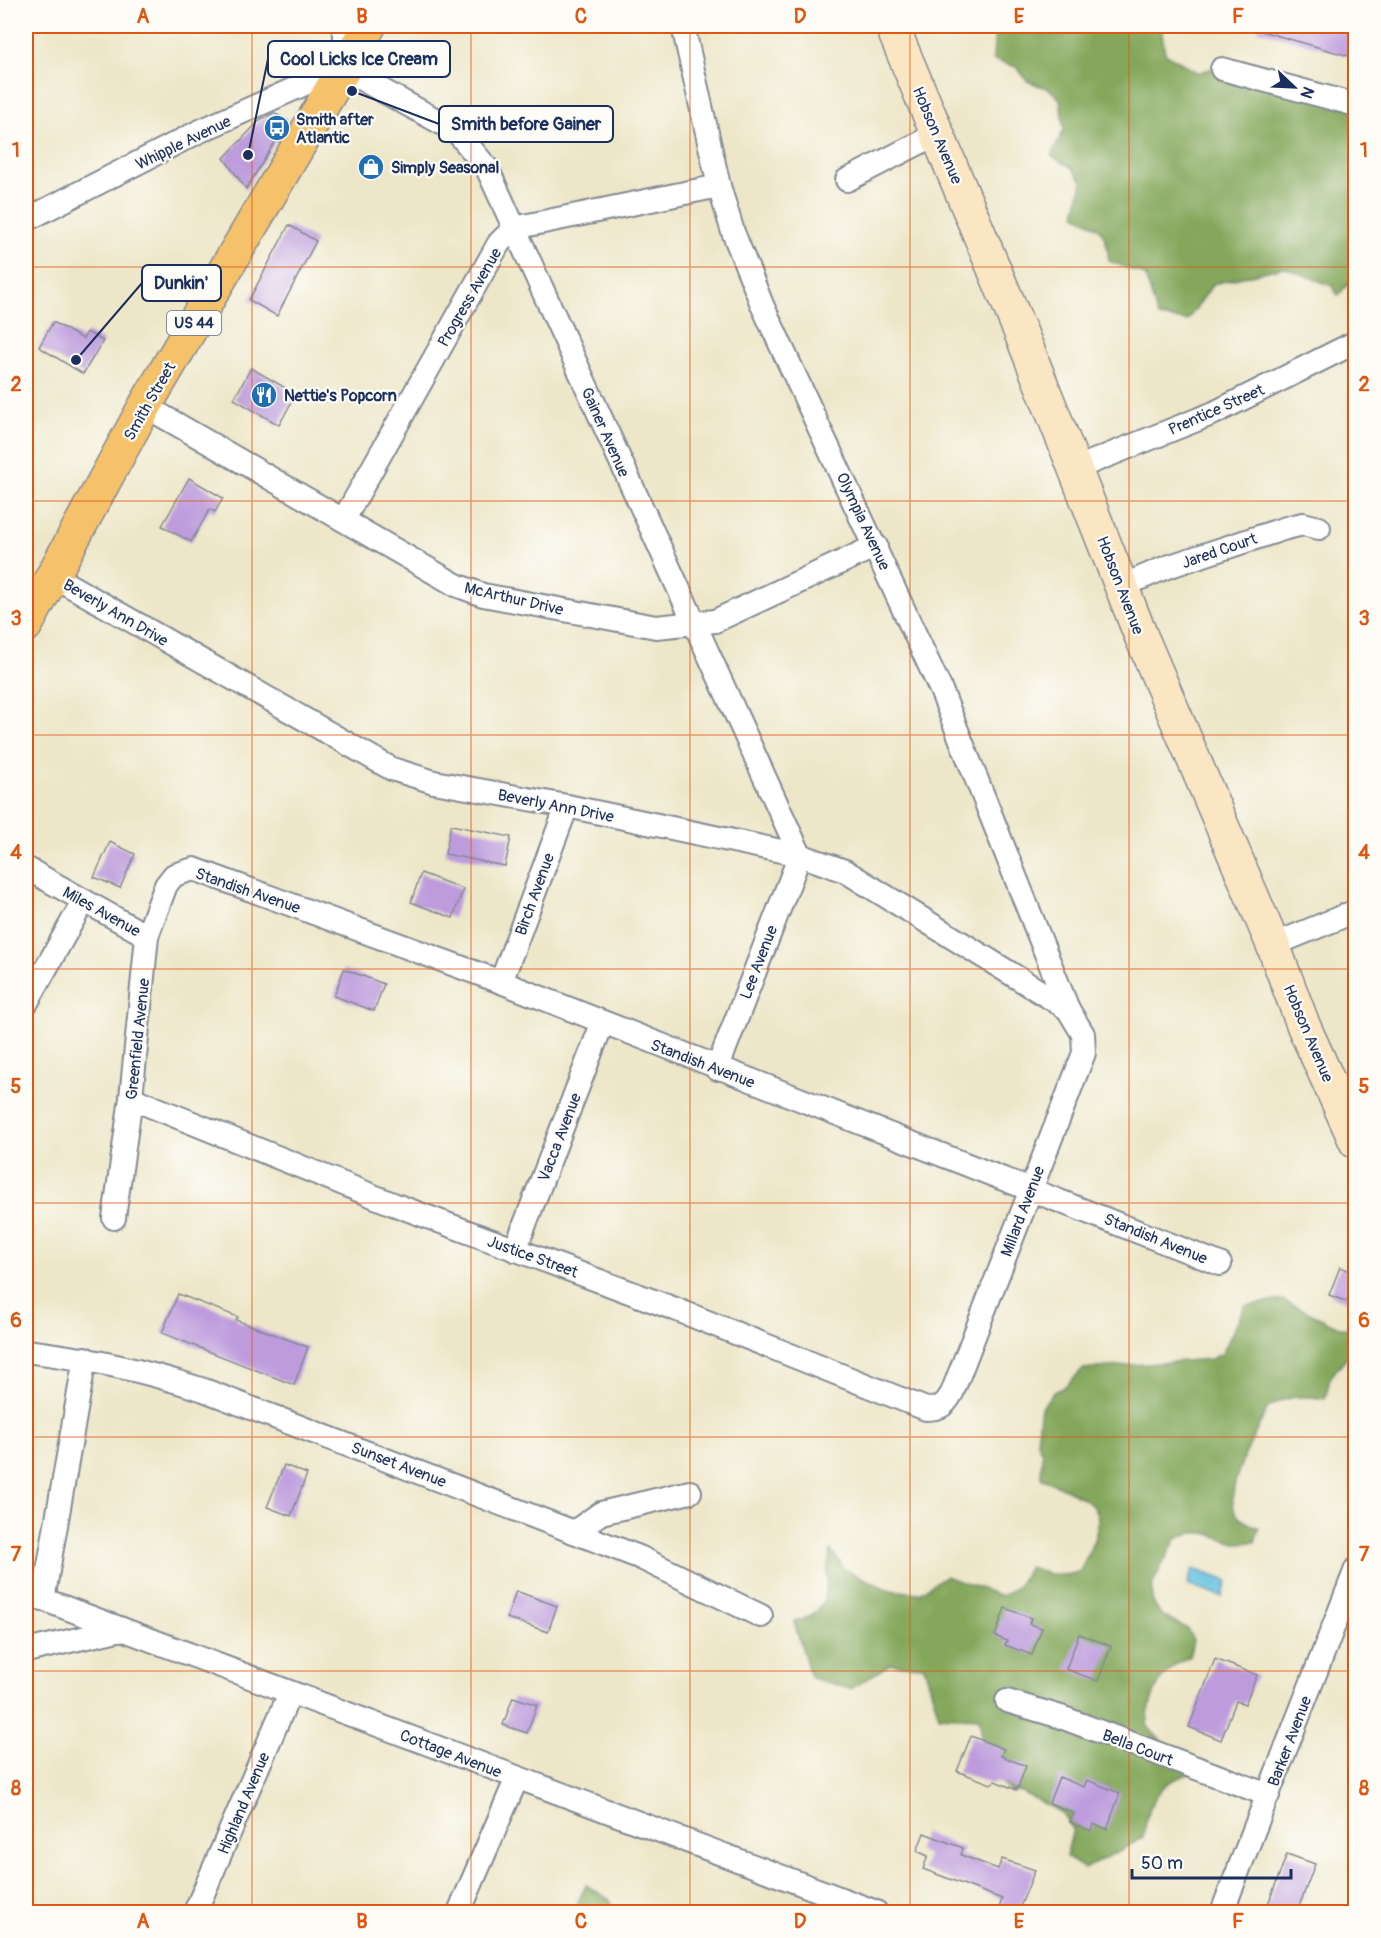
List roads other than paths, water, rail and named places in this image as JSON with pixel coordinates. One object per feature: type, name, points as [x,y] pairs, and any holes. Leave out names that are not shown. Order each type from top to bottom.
[{"type":"main road","name":"Smith Street","points":[[26,625],[145,406],[369,26]]},
{"type":"street","points":[[342,26],[345,32],[345,70]]},
{"type":"street","name":"Olympia Avenue","points":[[683,26],[719,186],[733,232],[763,307],[942,690],[1068,1009]]},
{"type":"street","name":"Hobson Avenue","points":[[892,26],[1122,586],[1273,945],[1304,1027],[1354,1135]]},
{"type":"street","points":[[1222,69],[1356,105]]},
{"type":"street","name":"Whipple Avenue","points":[[26,220],[198,132],[274,100],[307,83],[345,70]]},
{"type":"street","name":"Gainer Avenue","points":[[345,70],[456,131],[487,168],[800,855]]},
{"type":"street","points":[[847,180],[937,134]]},
{"type":"street","points":[[514,228],[719,186]]},
{"type":"street","name":"Progress Avenue","points":[[344,519],[499,243],[514,228]]},
{"type":"street","name":"Prentice Street","points":[[1074,469],[1214,413],[1356,342]]},
{"type":"street","name":"McArthur Drive","points":[[145,406],[468,590],[656,627],[715,621],[876,546]]},
{"type":"street","name":"Jared Court","points":[[1122,586],[1167,567],[1286,528],[1303,524],[1319,528]]},
{"type":"street","name":"Beverly Ann Drive","points":[[53,576],[392,769],[434,782],[567,806],[800,855],[845,871],[1068,1009]]},
{"type":"street","name":"Birch Avenue","points":[[501,982],[567,806]]},
{"type":"street","name":"Lee Avenue","points":[[717,1069],[800,855]]},
{"type":"street","name":"Miles Avenue","points":[[26,868],[147,936]]},
{"type":"street","name":"Standish Avenue","points":[[183,871],[194,869],[501,982],[602,1024],[1220,1264]]},
{"type":"street","name":"Greenfield Avenue","points":[[114,1218],[131,1098],[147,936],[166,885],[174,875],[183,871]]},
{"type":"street","points":[[26,1004],[83,902]]},
{"type":"street","points":[[1273,945],[1356,911]]},
{"type":"street","name":"Millard Avenue","points":[[936,1409],[945,1405],[952,1393],[1084,1053],[1083,1034],[1068,1009]]},
{"type":"street","name":"Vacca Avenue","points":[[515,1250],[602,1024]]},
{"type":"street","name":"Justice Street","points":[[131,1098],[393,1204],[675,1309],[926,1409],[936,1409]]},
{"type":"street","name":"Sunset Avenue","points":[[26,1351],[85,1358],[141,1370],[204,1390],[639,1557],[761,1616]]},
{"type":"street","points":[[34,1596],[85,1358]]},
{"type":"street","points":[[574,1532],[601,1514],[690,1492]]},
{"type":"street","name":"Barker Avenue","points":[[1222,1912],[1356,1569]]},
{"type":"street","name":"Cottage Avenue","points":[[34,1596],[876,1912]]},
{"type":"street","points":[[26,1652],[122,1629]]},
{"type":"street","name":"Highland Avenue","points":[[195,1912],[290,1693]]},
{"type":"street","name":"Bella Court","points":[[1006,1701],[1061,1717],[1231,1783],[1268,1795]]},
{"type":"street","points":[[459,1912],[517,1778]]},
{"type":"water","points":[[1193,1569],[1228,1581],[1222,1597],[1187,1585]]},
{"type":"place","name":"Smith before Gainer","points":[[352,91]]},
{"type":"place","name":"Smith after Atlantic","points":[[277,128]]},
{"type":"place","name":"Cool Licks Ice Cream","points":[[248,155]]},
{"type":"place","name":"Simply Seasonal","points":[[371,167]]},
{"type":"place","name":"Dunkin'","points":[[76,360]]},
{"type":"place","name":"Nettie's Popcorn","points":[[264,395]]}]
